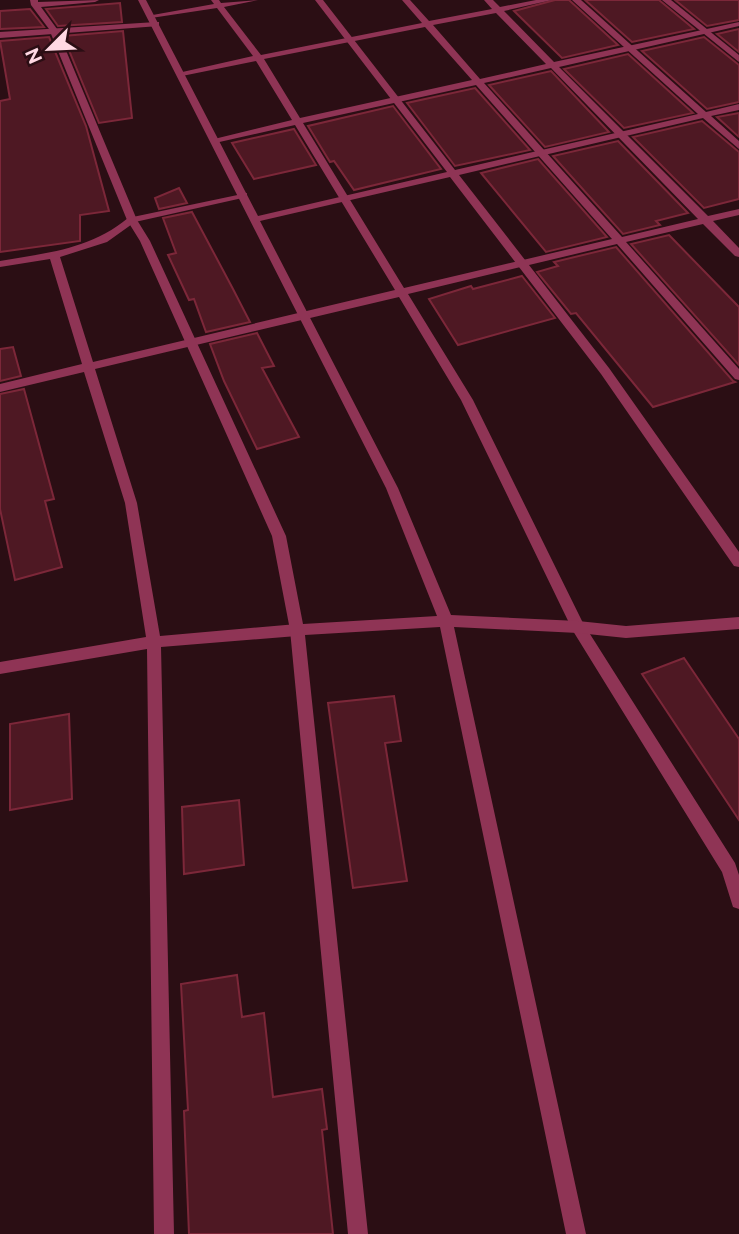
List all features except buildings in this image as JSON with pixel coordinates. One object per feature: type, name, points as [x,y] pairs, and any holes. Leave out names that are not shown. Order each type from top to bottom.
[{"type":"street","points":[[35,3],[95,0]]},
{"type":"street","points":[[142,0],[257,219],[392,488],[446,621],[576,1234]]},
{"type":"street","points":[[0,35],[154,20],[218,3],[254,0]]},
{"type":"street","points":[[319,0],[605,370],[739,562]]},
{"type":"street","points":[[406,0],[739,376]]},
{"type":"street","points":[[488,0],[739,254]]},
{"type":"street","points":[[182,73],[548,0]]},
{"type":"street","points":[[576,0],[739,146]]},
{"type":"street","points":[[666,0],[739,59]]},
{"type":"street","points":[[35,3],[53,29],[132,220],[145,241],[279,536],[296,630],[358,1234]]},
{"type":"street","points":[[218,3],[259,58],[347,198],[467,400],[578,626],[729,869],[739,901]]},
{"type":"street","points":[[215,140],[739,24]]},
{"type":"street","points":[[257,219],[739,107]]},
{"type":"street","points":[[0,264],[54,255],[103,241],[132,220],[243,195]]},
{"type":"street","points":[[0,388],[739,212]]},
{"type":"street","points":[[54,255],[131,503],[154,642],[164,1234]]},
{"type":"street","points":[[0,668],[154,642],[296,630],[446,621],[578,626],[626,632],[739,622]]}]
